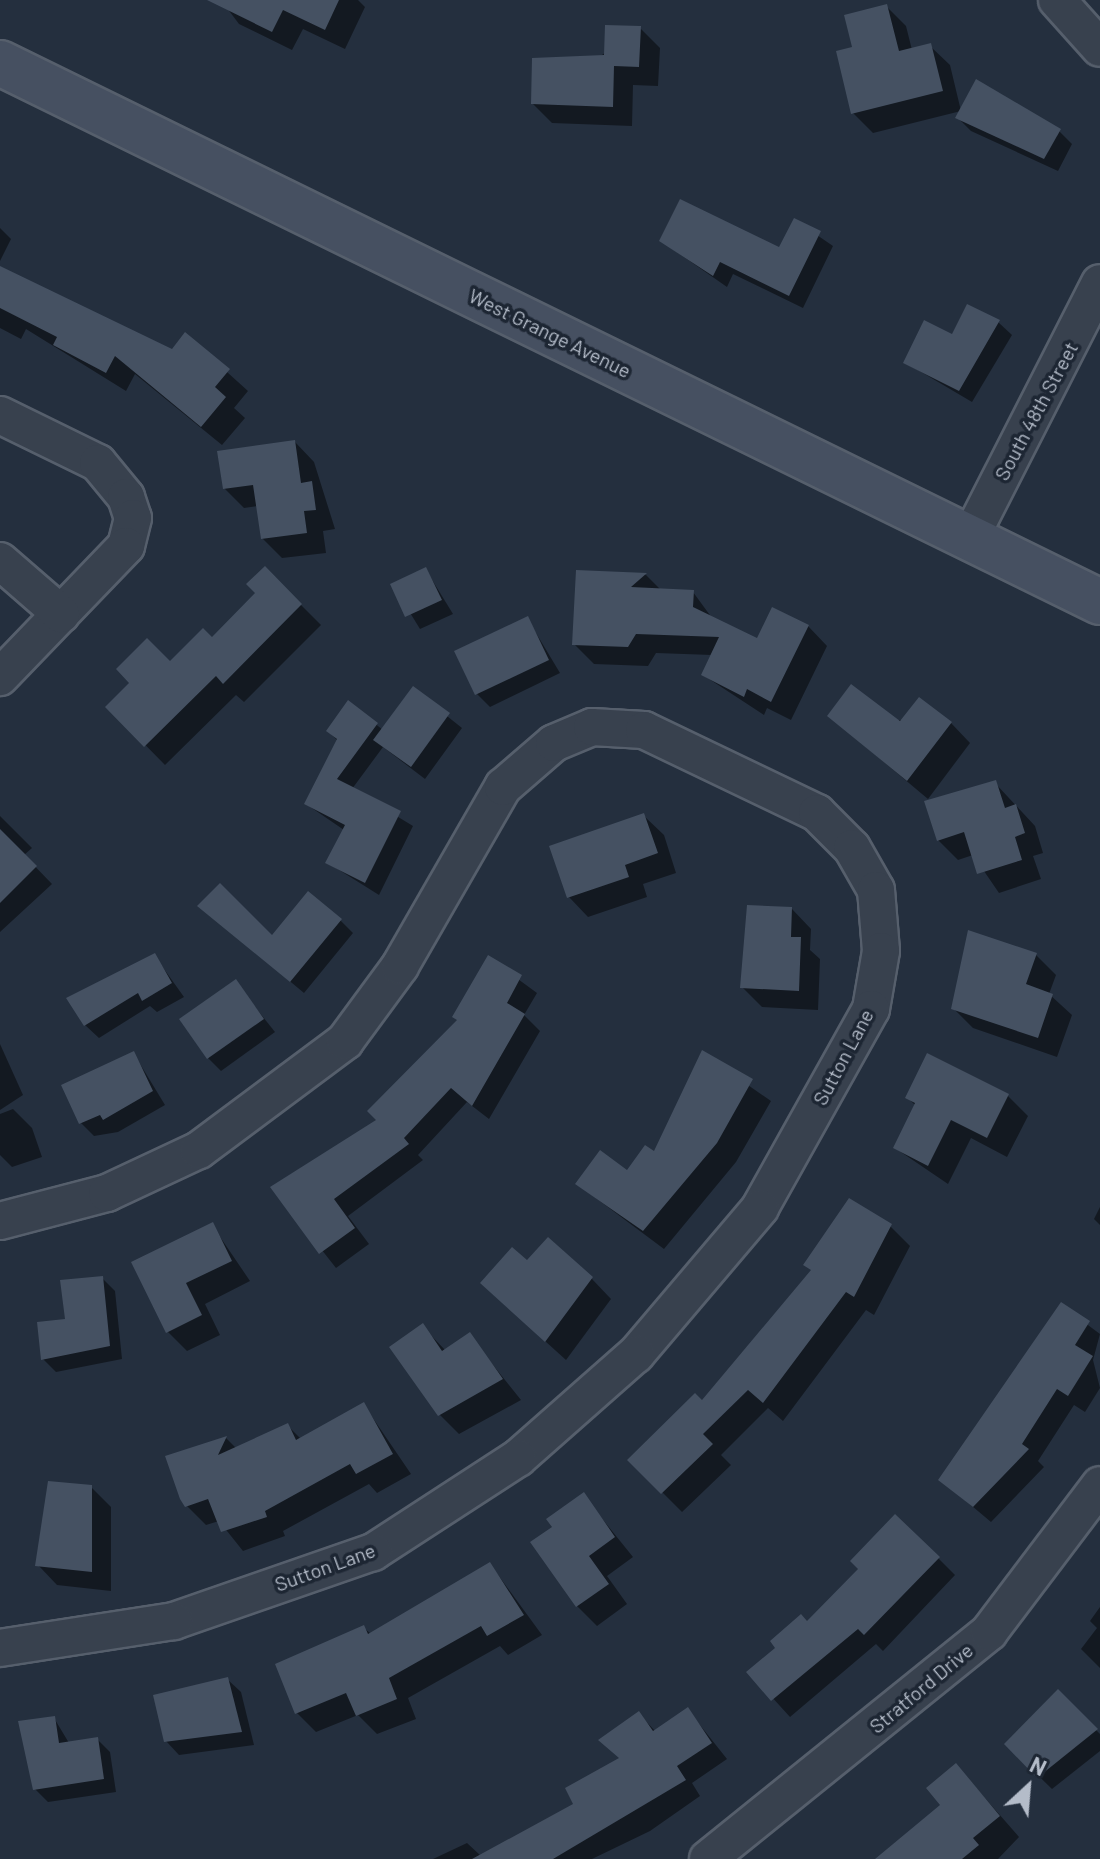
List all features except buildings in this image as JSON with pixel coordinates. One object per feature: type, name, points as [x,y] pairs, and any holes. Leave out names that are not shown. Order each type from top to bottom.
[{"type":"street","points":[[1057,0],[1100,48]]},
{"type":"street","name":"West Grange Avenue","points":[[0,63],[1100,602]]},
{"type":"street","name":"South 48th Street","points":[[970,538],[1100,283]]},
{"type":"street","points":[[0,415],[98,463],[126,497],[133,518],[126,546],[0,677]]},
{"type":"street","points":[[0,561],[61,614]]},
{"type":"street","name":"Sutton Lane","points":[[0,1221],[107,1193],[199,1150],[345,1041],[400,966],[503,787],[554,743],[592,727],[644,730],[817,813],[852,848],[876,890],[881,951],[871,1009],[760,1208],[636,1354],[518,1458],[373,1552],[174,1621],[0,1648]]},
{"type":"street","name":"Stratford Drive","points":[[708,1859],[989,1632],[1100,1485]]}]
